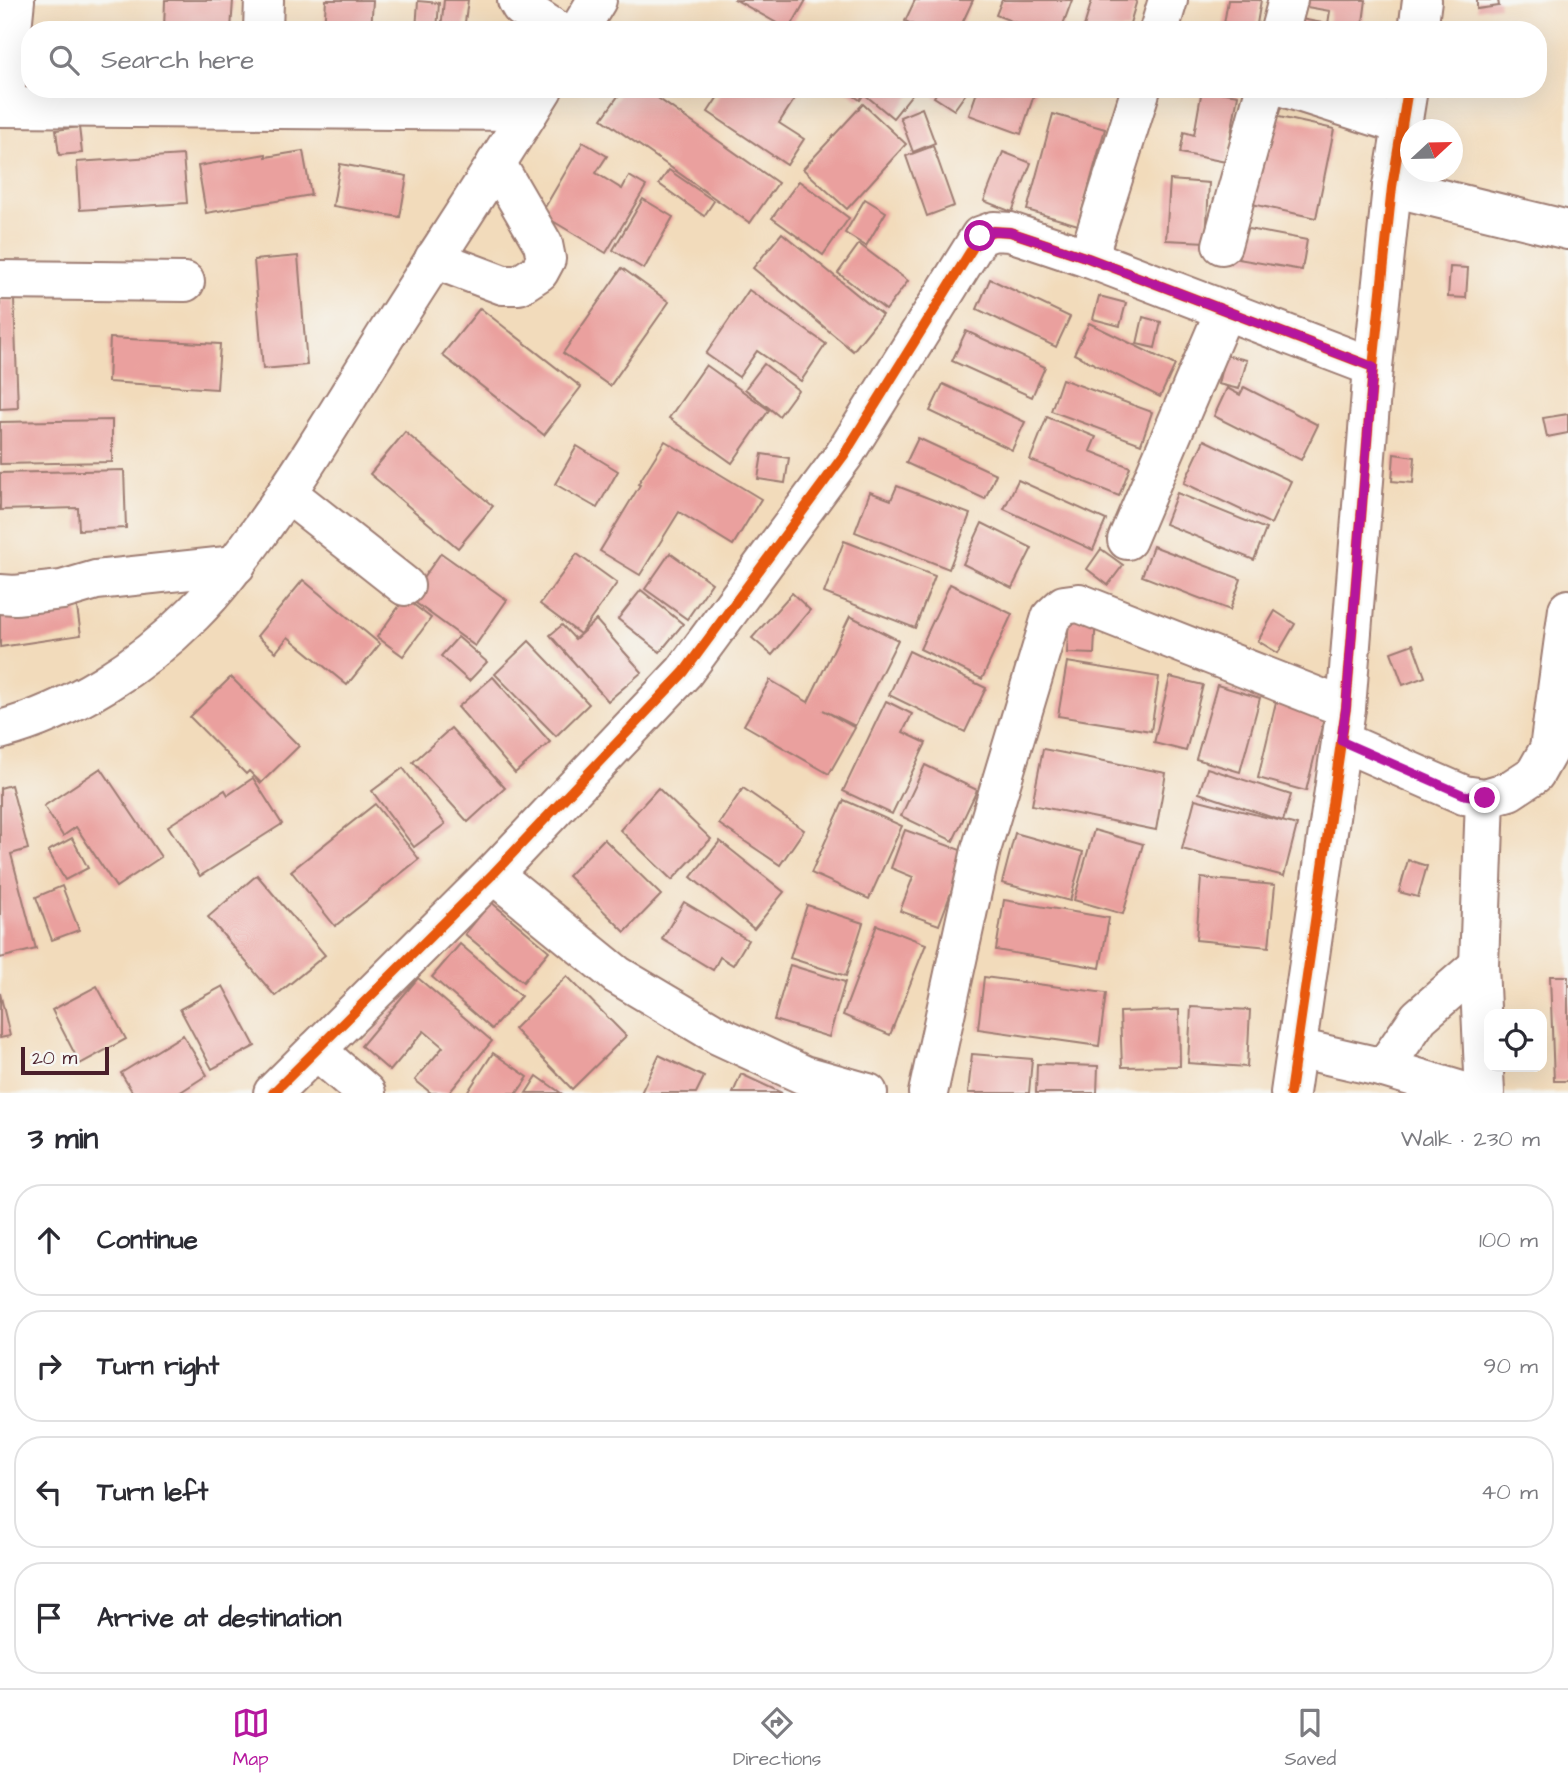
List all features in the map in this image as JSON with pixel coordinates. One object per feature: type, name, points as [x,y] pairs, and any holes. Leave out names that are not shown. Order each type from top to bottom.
[{"type":"street","points":[[15,0],[2,107],[261,99],[536,100]]},
{"type":"street","points":[[263,21],[264,0]]},
{"type":"street","points":[[517,0],[521,6],[543,21]]},
{"type":"street","points":[[584,21],[597,0]]},
{"type":"street","points":[[1162,21],[1168,0]]},
{"type":"street","points":[[1282,21],[1288,0]]},
{"type":"street","points":[[1419,21],[1422,0]]},
{"type":"street","points":[[1088,258],[1138,98]]},
{"type":"street","points":[[1223,245],[1263,98]]},
{"type":"street","points":[[1290,1093],[1343,724],[1373,367],[1392,187],[1405,107],[1347,98]]},
{"type":"street","points":[[0,730],[67,704],[110,680],[155,648],[194,613],[236,565],[288,493],[536,100]]},
{"type":"street","points":[[434,259],[503,285],[519,285],[538,272],[546,259],[544,244],[496,163]]},
{"type":"street","points":[[1392,187],[1568,230]]},
{"type":"street","points":[[273,1093],[493,874],[684,672],[844,454],[980,236],[993,231],[1010,232],[1088,258],[1373,367]]},
{"type":"street","points":[[0,280],[186,282]]},
{"type":"street","points":[[1127,540],[1225,310]]},
{"type":"street","points":[[288,493],[405,586]]},
{"type":"street","points":[[0,594],[62,590],[96,580],[236,565]]},
{"type":"street","points":[[928,1093],[981,850],[1051,617],[1063,605],[1079,603],[1343,724],[1464,795],[1485,798],[1509,791],[1535,774],[1549,749],[1568,609]]},
{"type":"street","points":[[1485,798],[1479,965],[1485,1093]]},
{"type":"street","points":[[493,874],[617,975],[718,1035],[804,1075],[868,1093]]},
{"type":"street","points":[[1384,1068],[1419,1017],[1479,965]]},
{"type":"street","points":[[1297,1048],[1384,1068],[1468,1093]]},
{"type":"street","points":[[316,1050],[366,1093]]},
{"type":"building","points":[[165,0],[233,0],[232,21],[164,21]]},
{"type":"building","points":[[326,0],[373,0],[372,21],[325,21]]},
{"type":"building","points":[[444,0],[468,0],[465,21],[442,21]]},
{"type":"building","points":[[736,0],[806,0],[794,21],[773,21]]},
{"type":"building","points":[[915,0],[973,0],[963,21],[905,21]]},
{"type":"building","points":[[1002,0],[1072,0],[1064,21],[1011,21],[996,15]]},
{"type":"building","points":[[1092,0],[1137,0],[1131,21],[1086,21]]},
{"type":"building","points":[[1228,0],[1261,0],[1258,21],[1224,21]]},
{"type":"building","points":[[1302,0],[1366,0],[1363,21],[1328,21],[1330,11],[1301,6]]},
{"type":"building","points":[[1477,0],[1498,0],[1499,6],[1477,9]]},
{"type":"building","points":[[418,1],[439,3],[438,21],[417,21]]},
{"type":"building","points":[[617,98],[658,98],[778,183],[750,223],[602,119]]},
{"type":"building","points":[[717,98],[795,98],[779,123],[804,139],[787,165],[708,112]]},
{"type":"building","points":[[869,98],[909,98],[893,118]]},
{"type":"building","points":[[936,98],[963,98],[954,110]]},
{"type":"building","points":[[975,98],[1033,98],[1021,134],[969,115]]},
{"type":"building","points":[[1200,98],[1237,98],[1226,162],[1180,153],[1184,132],[1194,135]]},
{"type":"building","points":[[863,104],[906,144],[847,209],[803,169]]},
{"type":"building","points":[[922,108],[935,143],[913,152],[900,117]]},
{"type":"building","points":[[1053,114],[1105,129],[1078,225],[1027,210]]},
{"type":"building","points":[[1270,115],[1334,129],[1316,218],[1252,204]]},
{"type":"building","points":[[79,127],[82,153],[59,155],[56,130]]},
{"type":"building","points":[[583,142],[607,156],[596,173],[622,189],[629,176],[646,186],[606,253],[541,214]]},
{"type":"building","points":[[933,146],[954,206],[927,216],[906,156]]},
{"type":"building","points":[[303,151],[311,195],[206,213],[198,166],[266,154],[266,157]]},
{"type":"building","points":[[1003,152],[1031,163],[1012,212],[984,201]]},
{"type":"building","points":[[183,155],[187,203],[80,210],[77,162]]},
{"type":"building","points":[[340,164],[407,176],[400,217],[333,206]]},
{"type":"building","points":[[669,170],[714,201],[704,216],[659,184]]},
{"type":"building","points":[[1170,180],[1209,183],[1206,242],[1166,240]]},
{"type":"building","points":[[799,181],[849,218],[823,255],[772,218]]},
{"type":"building","points":[[643,199],[673,217],[644,269],[613,250]]},
{"type":"building","points":[[865,199],[886,212],[866,246],[845,233]]},
{"type":"building","points":[[1243,228],[1307,240],[1302,270],[1238,259]]},
{"type":"building","points":[[782,233],[882,315],[853,351],[753,268]]},
{"type":"building","points":[[859,244],[908,281],[886,310],[838,273]]},
{"type":"building","points":[[298,256],[307,365],[263,369],[254,260]]},
{"type":"building","points":[[1450,267],[1468,268],[1466,298],[1448,297]]},
{"type":"building","points":[[622,268],[669,302],[610,386],[563,353]]},
{"type":"building","points":[[990,279],[1070,317],[1056,347],[977,309]]},
{"type":"building","points":[[749,290],[826,344],[801,381],[757,351],[739,377],[706,354]]},
{"type":"building","points":[[1099,296],[1126,303],[1120,326],[1093,319]]},
{"type":"building","points":[[0,300],[14,300],[18,408],[0,409]]},
{"type":"building","points":[[480,308],[581,387],[544,435],[442,355]]},
{"type":"building","points":[[1143,317],[1161,322],[1155,348],[1137,344]]},
{"type":"building","points":[[1089,323],[1175,365],[1160,397],[1074,354]]},
{"type":"building","points":[[966,331],[1045,367],[1032,397],[952,361]]},
{"type":"building","points":[[110,338],[220,344],[217,389],[108,382]]},
{"type":"building","points":[[1225,355],[1247,360],[1239,389],[1218,384]]},
{"type":"building","points":[[764,364],[798,390],[779,416],[745,389]]},
{"type":"building","points":[[706,365],[769,410],[732,463],[669,418]]},
{"type":"building","points":[[1062,379],[1152,412],[1141,444],[1051,411]]},
{"type":"building","points":[[943,384],[1025,422],[1012,450],[930,411]]},
{"type":"building","points":[[1244,387],[1318,425],[1301,460],[1214,416],[1227,388],[1240,395]]},
{"type":"building","points":[[1568,414],[1568,433],[1547,437],[1543,418]]},
{"type":"building","points":[[1047,417],[1096,437],[1090,451],[1130,467],[1119,496],[1030,460]]},
{"type":"building","points":[[112,420],[112,462],[0,464],[0,422]]},
{"type":"building","points":[[405,432],[493,506],[458,548],[370,474]]},
{"type":"building","points":[[918,438],[996,474],[985,499],[906,463]]},
{"type":"building","points":[[1204,440],[1291,481],[1271,524],[1184,483]]},
{"type":"building","points":[[665,441],[761,499],[733,545],[679,512],[640,575],[600,551]]},
{"type":"building","points":[[577,446],[618,471],[597,508],[555,484]]},
{"type":"building","points":[[762,454],[789,458],[785,483],[758,479]]},
{"type":"building","points":[[1394,454],[1415,457],[1413,483],[1392,481]]},
{"type":"building","points":[[124,470],[126,528],[79,530],[78,508],[0,510],[0,473]]},
{"type":"building","points":[[1018,480],[1106,520],[1093,550],[1004,509]]},
{"type":"building","points":[[897,486],[970,514],[949,569],[855,532],[870,492],[891,500]]},
{"type":"building","points":[[1177,493],[1266,529],[1254,560],[1165,524]]},
{"type":"building","points":[[982,523],[1032,548],[1012,588],[963,564]]},
{"type":"building","points":[[844,541],[935,576],[915,628],[824,593]]},
{"type":"building","points":[[1153,546],[1241,579],[1230,610],[1142,576]]},
{"type":"building","points":[[1101,549],[1123,565],[1108,585],[1087,569]]},
{"type":"building","points":[[441,553],[507,600],[475,646],[409,598]]},
{"type":"building","points":[[670,553],[712,583],[687,619],[645,589]]},
{"type":"building","points":[[577,554],[617,583],[580,634],[540,604]]},
{"type":"building","points":[[303,580],[380,644],[347,685],[288,637],[276,652],[257,636]]},
{"type":"building","points":[[950,584],[1012,614],[982,679],[920,649]]},
{"type":"building","points":[[641,590],[683,624],[660,652],[618,619]]},
{"type":"building","points":[[792,593],[810,610],[772,655],[752,638]]},
{"type":"building","points":[[405,598],[431,618],[403,656],[377,637]]},
{"type":"building","points":[[76,601],[81,635],[0,647],[0,612]]},
{"type":"building","points":[[1275,611],[1295,624],[1278,653],[1258,641]]},
{"type":"building","points":[[1069,612],[1096,613],[1094,654],[1067,653]]},
{"type":"building","points":[[850,616],[898,640],[855,726],[823,710],[855,728],[829,774],[744,725],[770,680],[808,702]]},
{"type":"building","points":[[596,620],[642,672],[608,701],[550,635],[562,625],[575,639]]},
{"type":"building","points":[[458,637],[487,662],[469,681],[441,656]]},
{"type":"building","points":[[529,641],[589,704],[556,736],[495,674]]},
{"type":"building","points":[[1413,644],[1425,677],[1403,685],[1391,652]]},
{"type":"building","points":[[909,651],[986,688],[965,732],[889,695]]},
{"type":"building","points":[[1067,662],[1159,677],[1151,731],[1058,716]]},
{"type":"building","points":[[231,677],[299,746],[261,783],[249,771],[246,774],[190,717]]},
{"type":"building","points":[[493,677],[550,742],[515,773],[458,707]]},
{"type":"building","points":[[1170,677],[1203,685],[1186,751],[1154,743]]},
{"type":"building","points":[[1217,685],[1260,698],[1240,772],[1196,759]]},
{"type":"building","points":[[886,701],[912,714],[903,732],[926,743],[892,814],[843,791]]},
{"type":"building","points":[[1276,702],[1325,714],[1306,791],[1258,778]]},
{"type":"building","points":[[451,728],[505,788],[468,822],[413,762]]},
{"type":"building","points":[[1043,749],[1166,773],[1156,830],[1032,805]]},
{"type":"building","points":[[925,765],[977,790],[953,841],[901,816]]},
{"type":"building","points":[[101,768],[161,857],[116,887],[76,827],[63,836],[44,806]]},
{"type":"building","points":[[403,768],[445,824],[414,847],[372,791]]},
{"type":"building","points":[[1207,768],[1291,795],[1283,821],[1199,793]]},
{"type":"building","points":[[253,778],[282,824],[200,876],[168,826],[225,790],[228,795]]},
{"type":"building","points":[[11,785],[28,849],[11,854],[36,949],[0,958],[0,788]]},
{"type":"building","points":[[658,788],[711,839],[672,880],[620,830]]},
{"type":"building","points":[[743,788],[804,830],[780,865],[719,824]]},
{"type":"building","points":[[1195,799],[1297,825],[1284,876],[1182,849]]},
{"type":"building","points":[[844,800],[902,826],[869,899],[811,873]]},
{"type":"building","points":[[375,804],[419,859],[335,926],[291,871]]},
{"type":"building","points":[[905,830],[966,852],[939,925],[900,911],[913,877],[891,868]]},
{"type":"building","points":[[1094,830],[1143,844],[1123,914],[1074,900]]},
{"type":"building","points":[[1015,833],[1083,852],[1070,901],[1002,883]]},
{"type":"building","points":[[72,838],[88,868],[65,880],[48,851]]},
{"type":"building","points":[[604,839],[661,895],[625,932],[568,876]]},
{"type":"building","points":[[720,841],[784,892],[754,929],[691,877]]},
{"type":"building","points":[[1408,860],[1427,866],[1418,897],[1399,892]]},
{"type":"building","points":[[257,875],[325,955],[275,996],[208,917]]},
{"type":"building","points":[[1201,878],[1275,885],[1269,947],[1196,940]]},
{"type":"building","points":[[62,886],[79,930],[52,940],[36,897]]},
{"type":"building","points":[[1004,900],[1109,918],[1100,968],[996,950]]},
{"type":"building","points":[[491,902],[549,951],[523,982],[465,934]]},
{"type":"building","points":[[684,902],[748,940],[733,965],[720,957],[713,970],[662,939]]},
{"type":"building","points":[[807,905],[863,923],[846,976],[790,958]]},
{"type":"building","points":[[877,925],[926,944],[890,1035],[843,1015]]},
{"type":"building","points":[[460,944],[521,996],[492,1029],[432,977]]},
{"type":"building","points":[[790,965],[845,982],[829,1037],[774,1020]]},
{"type":"building","points":[[567,976],[626,1036],[572,1089],[514,1029]]},
{"type":"building","points":[[1550,976],[1568,976],[1568,1081],[1554,1081]]},
{"type":"building","points":[[984,977],[1106,993],[1099,1046],[978,1029]]},
{"type":"building","points":[[418,978],[492,1041],[449,1093],[431,1093],[415,1080],[443,1047],[424,1031],[390,1071],[361,1046]]},
{"type":"building","points":[[97,986],[126,1039],[80,1064],[52,1010]]},
{"type":"building","points":[[223,986],[255,1046],[212,1069],[180,1009]]},
{"type":"building","points":[[0,993],[10,1036],[0,1038]]},
{"type":"building","points":[[1191,1007],[1250,1010],[1247,1067],[1188,1063]]},
{"type":"building","points":[[1179,1010],[1180,1066],[1122,1067],[1120,1012]]},
{"type":"building","points":[[183,1035],[207,1075],[179,1093],[133,1093],[121,1073]]},
{"type":"building","points":[[493,1053],[528,1077],[517,1093],[467,1093]]},
{"type":"building","points":[[972,1054],[1032,1059],[1029,1093],[968,1093]]},
{"type":"building","points":[[659,1055],[704,1077],[696,1093],[641,1093]]},
{"type":"building","points":[[1037,1064],[1098,1066],[1097,1093],[1036,1093]]},
{"type":"building","points":[[741,1074],[782,1093],[733,1093]]},
{"type":"building","points":[[537,1076],[561,1093],[526,1093]]},
{"type":"cycle path","points":[[1290,1093],[1346,708],[1373,367],[1392,187],[1407,98]]},
{"type":"cycle path","points":[[273,1093],[493,874],[684,672],[844,455],[980,236],[994,231],[1010,232],[1088,258],[1373,367]]},
{"type":"route","points":[[980,236],[993,231],[1010,232],[1088,258],[1373,367],[1346,708],[1341,741],[1464,795],[1485,798]]}]
